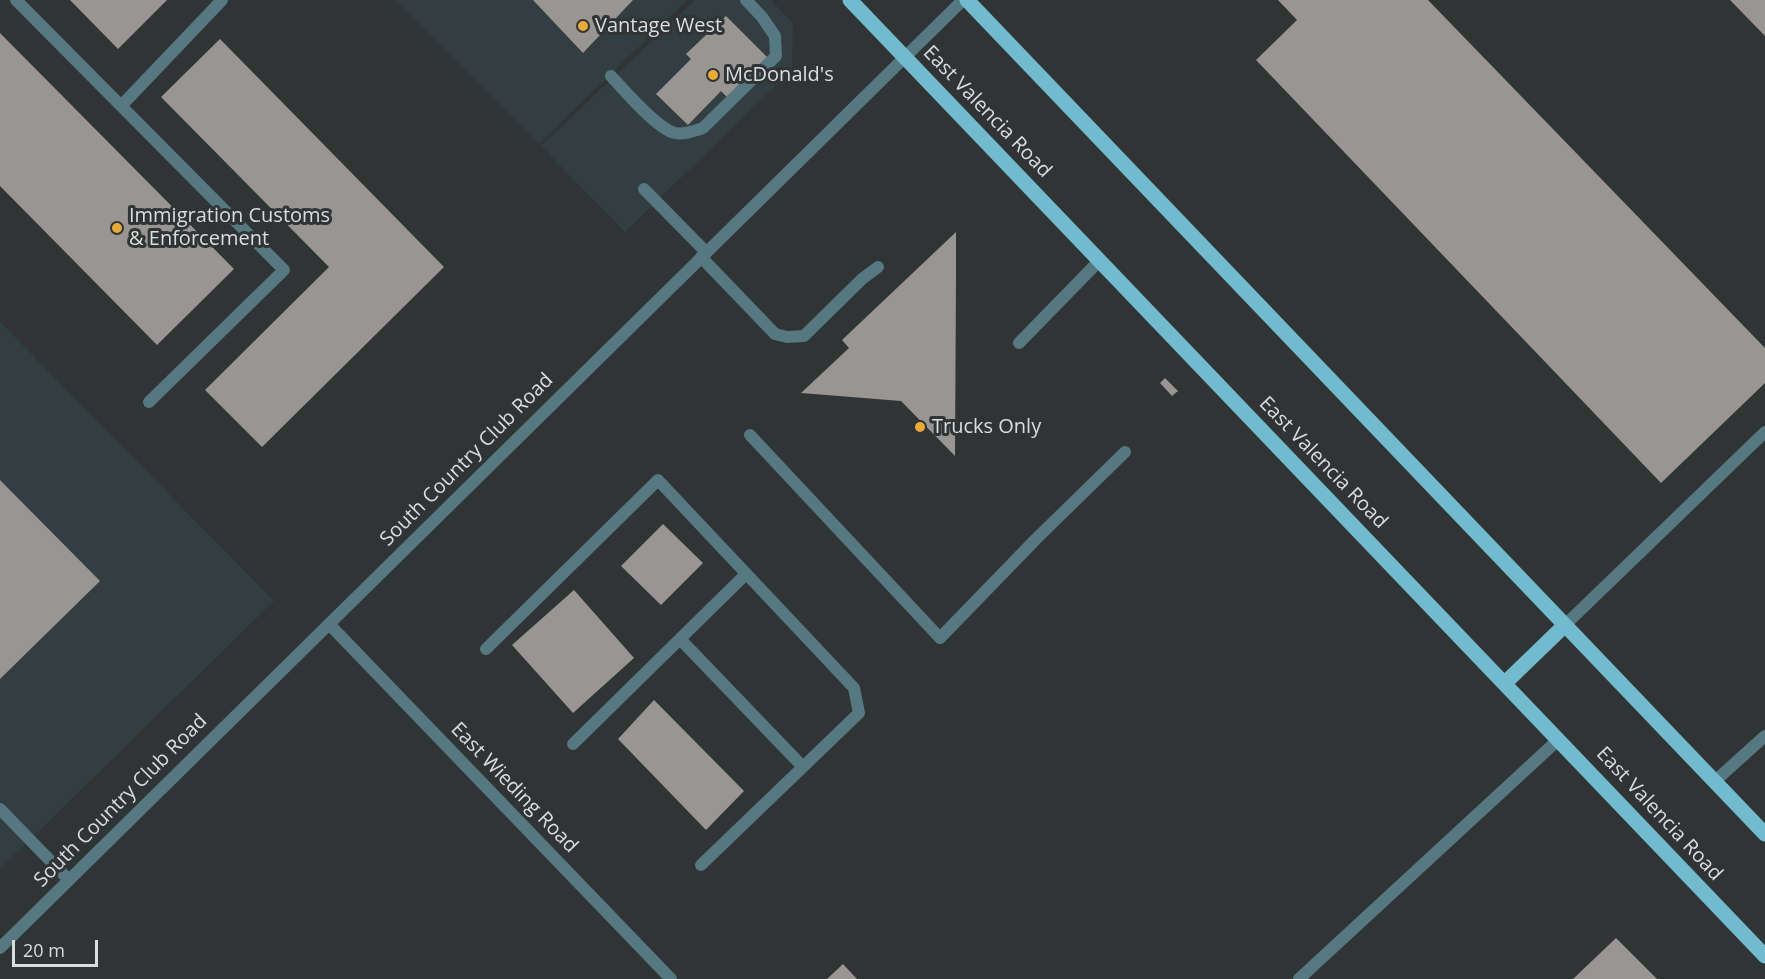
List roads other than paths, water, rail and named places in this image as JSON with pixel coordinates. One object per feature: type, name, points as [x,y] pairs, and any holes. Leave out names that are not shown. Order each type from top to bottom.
[{"type":"main road","name":"East Valencia Road","points":[[850,0],[1765,956]]},
{"type":"main road","points":[[965,0],[1765,834]]},
{"type":"main road","points":[[1504,683],[1564,626]]},
{"type":"street","points":[[16,0],[284,270],[149,402]]},
{"type":"street","points":[[121,106],[222,0]]},
{"type":"street","points":[[611,76],[659,124],[667,129],[675,133],[688,133],[703,128],[776,56],[775,36],[746,0]]},
{"type":"street","name":"South Country Club Road","points":[[0,948],[703,254],[965,0]]},
{"type":"street","points":[[644,189],[775,334],[787,338],[804,336],[862,279],[878,267]]},
{"type":"street","points":[[1019,344],[1100,260]]},
{"type":"street","points":[[1564,626],[1765,432]]},
{"type":"street","points":[[750,435],[940,638],[1125,452]]},
{"type":"street","points":[[486,649],[658,480],[854,688],[859,714],[701,865]]},
{"type":"street","points":[[573,744],[746,574]]},
{"type":"street","name":"East Wieding Road","points":[[329,624],[671,979]]},
{"type":"street","points":[[680,639],[803,767]]},
{"type":"street","points":[[1715,781],[1765,736]]},
{"type":"street","points":[[1299,979],[1559,739]]},
{"type":"street","points":[[0,809],[68,879]]},
{"type":"place","name":"Vantage West","points":[[583,26]]},
{"type":"place","name":"McDonald's","points":[[713,75]]},
{"type":"place","name":"Immigration Customs & Enforcement","points":[[117,228]]},
{"type":"place","name":"Trucks Only","points":[[920,427]]}]
